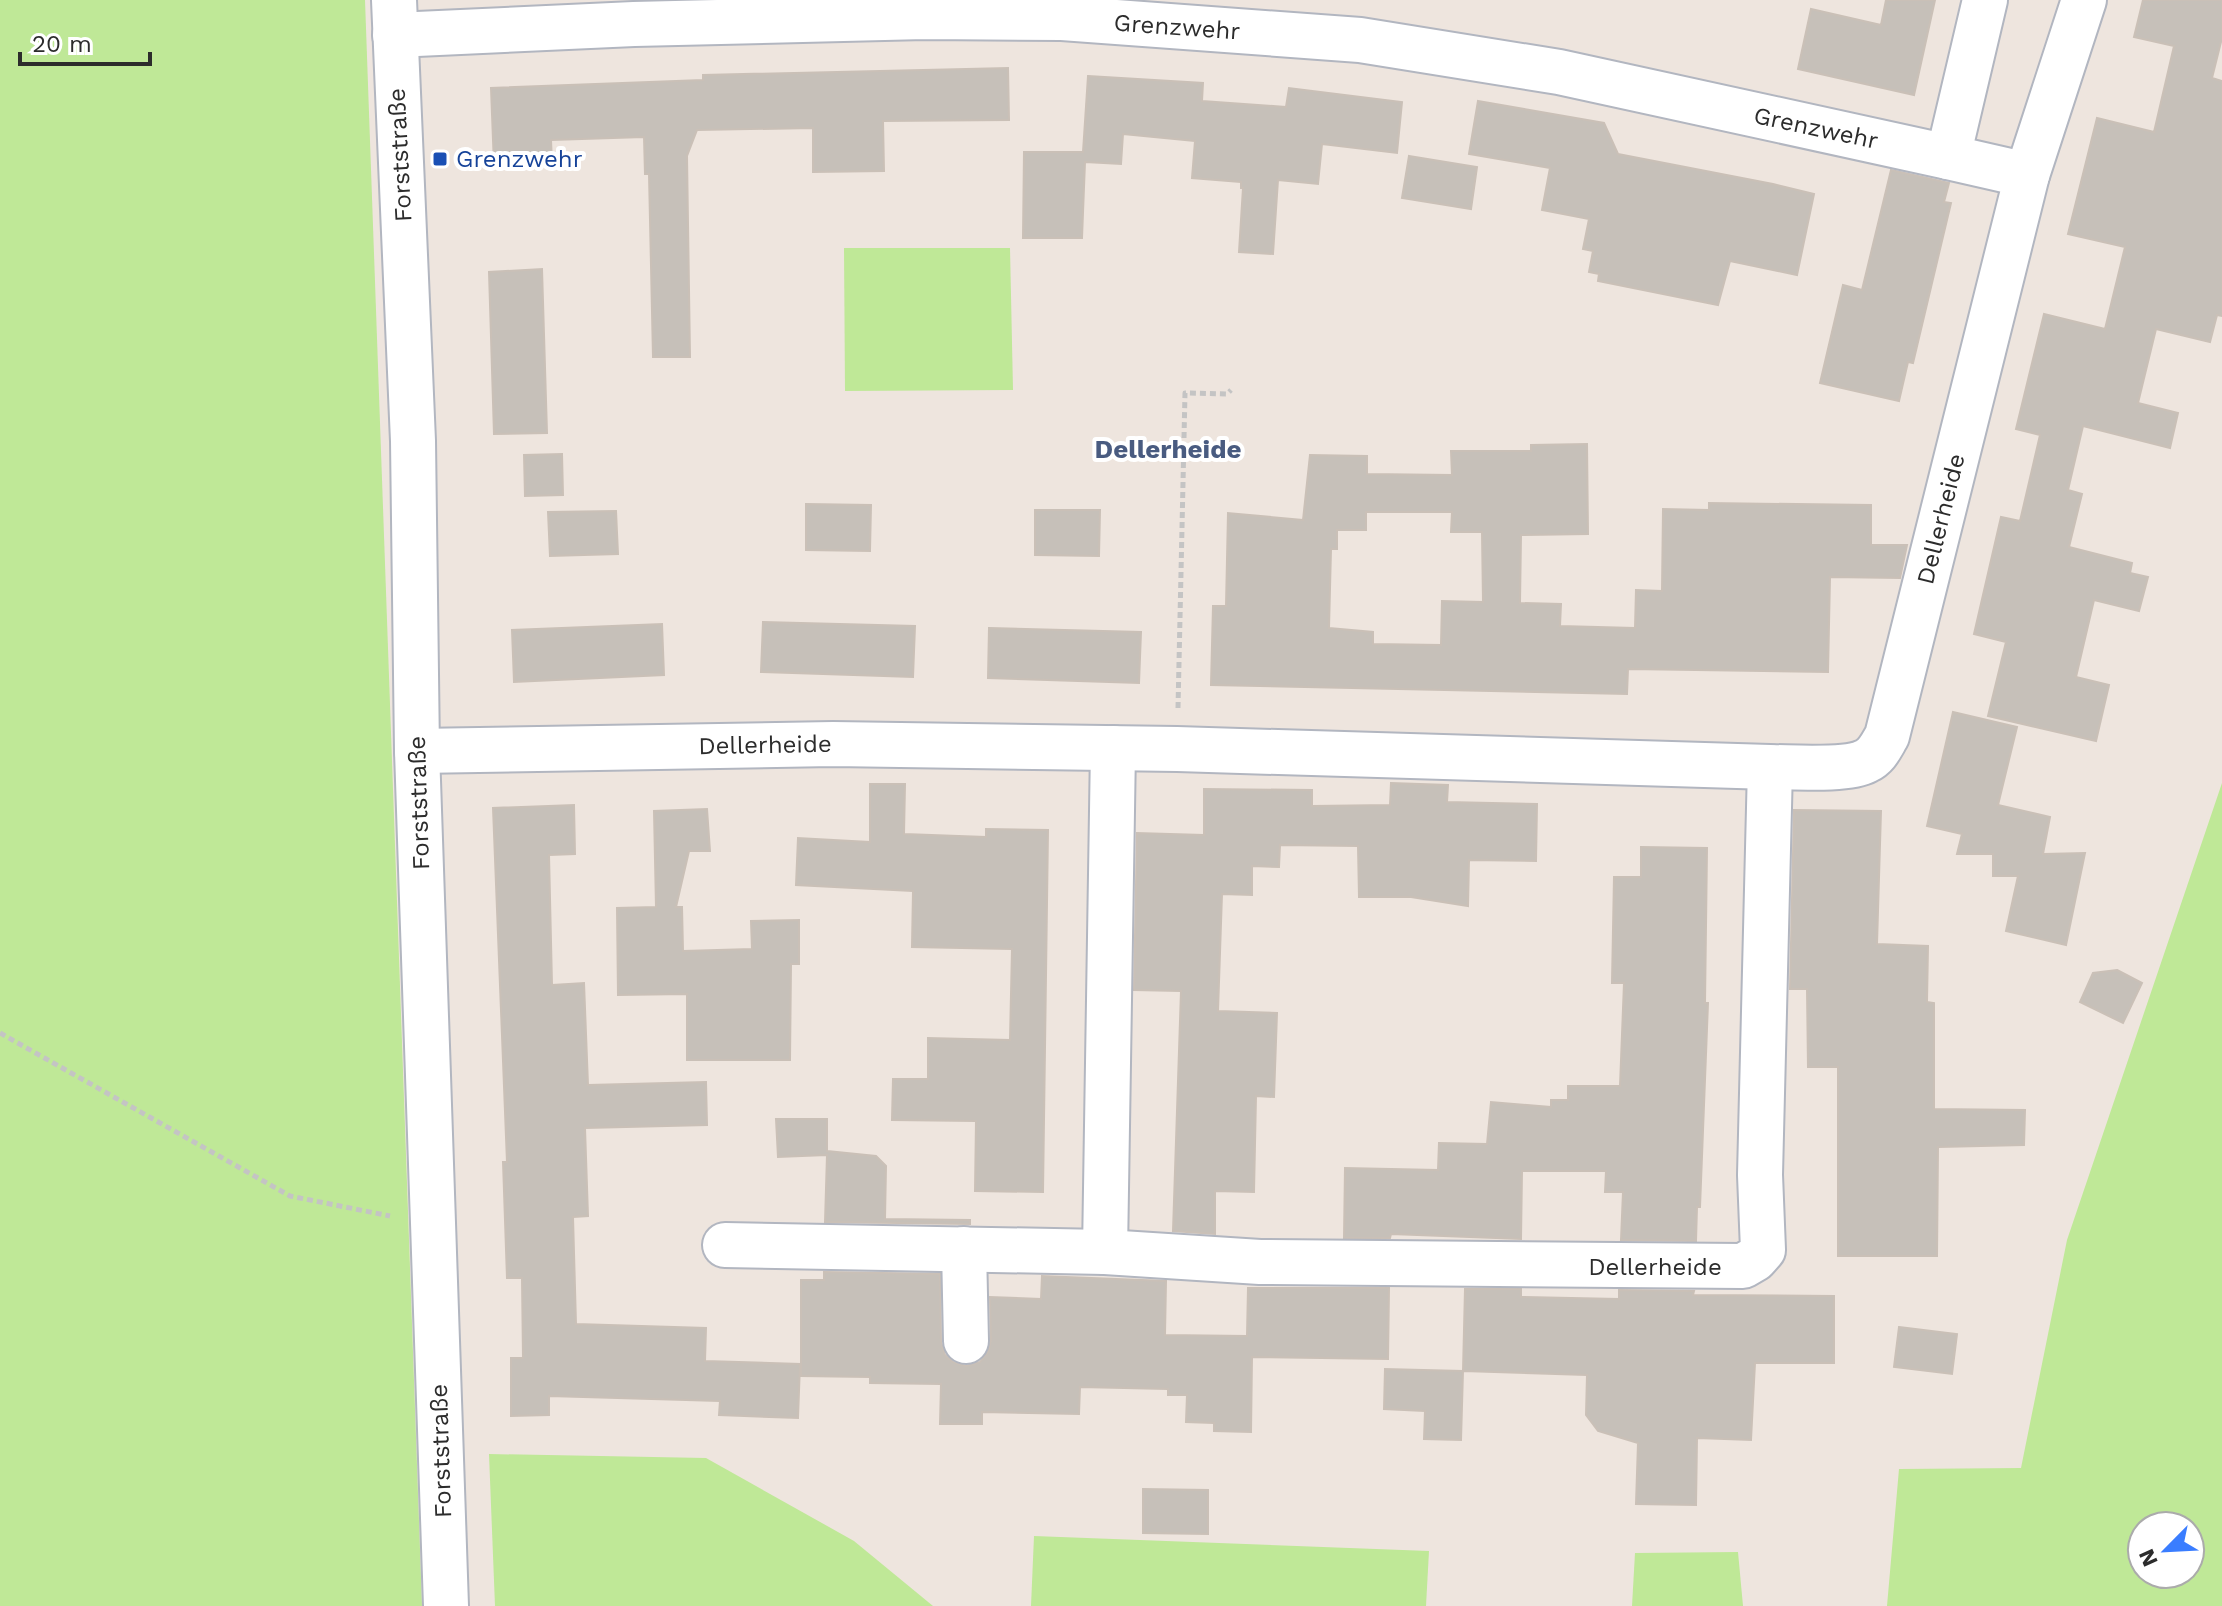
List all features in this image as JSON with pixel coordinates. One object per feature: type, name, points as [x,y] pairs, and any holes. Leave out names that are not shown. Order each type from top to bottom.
[{"type":"street","points":[[1985,0],[1948,157],[2027,175]]},
{"type":"street","name":"Dellerheide","points":[[417,751],[833,744],[1177,749],[1770,767],[1849,766],[1865,762],[1877,753],[1887,736],[2027,175],[2084,0]]},
{"type":"street","name":"Grenzwehr","points":[[394,17],[634,24],[925,17],[1062,18],[1360,40],[1559,72],[1948,157]]},
{"type":"street","name":"Forststraße","points":[[394,17],[413,441],[417,751],[446,1606]]},
{"type":"street","points":[[1105,1252],[1113,748]]},
{"type":"street","name":"Dellerheide","points":[[725,1245],[1105,1252],[1260,1262],[1435,1266],[1743,1266],[1763,1250],[1760,1175],[1770,767]]},
{"type":"street","points":[[964,1249],[966,1341]]},
{"type":"path","points":[[1177,749],[1185,393],[1227,394],[1231,390]]},
{"type":"path","points":[[0,1033],[290,1196],[434,1225]]},
{"type":"green space","points":[[0,0],[365,0],[422,1606],[0,1606]]},
{"type":"green space","points":[[844,248],[1010,248],[1013,390],[845,391]]},
{"type":"green space","points":[[2222,783],[2222,1606],[1887,1606],[1899,1469],[2021,1468],[2067,1240]]},
{"type":"green space","points":[[489,1454],[706,1458],[854,1541],[933,1606],[495,1606]]},
{"type":"green space","points":[[1034,1536],[1429,1551],[1426,1606],[1031,1606]]},
{"type":"green space","points":[[1738,1552],[1743,1606],[1632,1606],[1635,1553]]},
{"type":"building","points":[[1886,0],[1935,0],[1914,95],[1798,69],[1811,9],[1881,25]]},
{"type":"building","points":[[2143,0],[2222,0],[2222,38],[2212,78],[2222,81],[2222,316],[2217,315],[2210,342],[2156,329],[2138,403],[2178,413],[2170,448],[2083,426],[2068,490],[2082,494],[2069,547],[2132,563],[2130,573],[2148,577],[2139,611],[2094,600],[2076,677],[2109,685],[2096,741],[1988,716],[2006,642],[1974,634],[2001,517],[2020,521],[2040,435],[2016,429],[2044,314],[2105,329],[2125,247],[2068,234],[2097,118],[2154,132],[2174,46],[2134,37]]},
{"type":"building","points":[[1008,68],[1009,120],[883,121],[884,171],[813,172],[813,128],[697,130],[687,156],[690,357],[653,357],[649,174],[645,174],[644,137],[551,140],[552,163],[494,166],[491,88],[703,80],[703,75]]},
{"type":"building","points":[[1088,76],[1203,83],[1202,101],[1286,107],[1289,88],[1402,102],[1397,153],[1322,144],[1318,184],[1278,180],[1273,254],[1239,252],[1241,182],[1192,178],[1195,141],[1123,134],[1121,164],[1085,162],[1082,238],[1023,238],[1024,152],[1083,152]]},
{"type":"building","points":[[1478,101],[1604,123],[1618,154],[1814,194],[1797,275],[1730,261],[1718,305],[1598,281],[1599,274],[1589,272],[1593,251],[1583,249],[1589,219],[1542,210],[1550,168],[1469,154]]},
{"type":"building","points":[[1409,156],[1477,167],[1471,209],[1402,198]]},
{"type":"building","points":[[1891,170],[1949,183],[1944,202],[1951,203],[1913,363],[1908,362],[1899,401],[1820,383],[1843,285],[1862,290]]},
{"type":"building","points":[[542,269],[547,433],[494,434],[489,272]]},
{"type":"building","points":[[1587,444],[1588,534],[1521,535],[1520,603],[1561,604],[1560,626],[1635,628],[1636,590],[1662,591],[1663,509],[1709,510],[1709,503],[1871,505],[1871,545],[1907,545],[1900,578],[1830,577],[1828,672],[1628,669],[1627,694],[1211,685],[1213,606],[1226,606],[1228,513],[1303,520],[1310,455],[1367,456],[1367,474],[1452,475],[1451,451],[1531,451],[1531,445]],"holes":[[[1366,512],[1452,512],[1451,532],[1482,532],[1483,602],[1442,601],[1441,645],[1373,644],[1373,632],[1329,628],[1331,549],[1337,549],[1337,530],[1366,530]]]},
{"type":"building","points":[[562,454],[563,495],[525,496],[524,455]]},
{"type":"building","points":[[806,504],[871,505],[870,551],[806,550]]},
{"type":"building","points":[[1035,510],[1100,510],[1099,556],[1035,555]]},
{"type":"building","points":[[616,511],[618,554],[550,556],[548,512]]},
{"type":"building","points":[[763,622],[915,626],[913,677],[761,672]]},
{"type":"building","points":[[662,624],[664,675],[514,682],[512,630]]},
{"type":"building","points":[[989,628],[1141,632],[1139,683],[988,678]]},
{"type":"building","points":[[1953,712],[2017,727],[1998,805],[2050,817],[2043,854],[2085,853],[2066,945],[2006,931],[2018,876],[1993,876],[1993,854],[1957,854],[1962,834],[1927,826]]},
{"type":"building","points":[[1391,783],[1448,785],[1447,802],[1537,804],[1536,861],[1469,860],[1468,906],[1411,897],[1359,897],[1358,846],[1280,845],[1279,867],[1252,866],[1252,895],[1222,894],[1218,1011],[1277,1013],[1274,1097],[1256,1096],[1254,1192],[1215,1191],[1215,1234],[1173,1231],[1181,991],[1134,990],[1137,833],[1204,835],[1204,789],[1312,790],[1312,806],[1390,805]]},
{"type":"building","points":[[870,784],[905,784],[904,834],[986,837],[986,829],[1048,830],[1043,1192],[975,1191],[976,1121],[892,1120],[893,1079],[928,1079],[928,1038],[1010,1040],[1012,949],[912,947],[913,891],[796,885],[798,838],[870,842]]},
{"type":"building","points":[[574,805],[575,854],[549,855],[552,985],[584,983],[588,1085],[706,1082],[707,1125],[585,1128],[588,1216],[573,1217],[576,1324],[706,1328],[705,1361],[800,1364],[798,1418],[719,1415],[720,1401],[549,1396],[549,1415],[511,1416],[511,1358],[523,1358],[522,1278],[507,1278],[503,1162],[507,1162],[493,808]]},
{"type":"building","points":[[707,809],[710,851],[689,851],[676,907],[682,907],[683,951],[752,949],[751,921],[799,920],[799,964],[791,964],[790,1060],[687,1060],[687,994],[618,995],[617,908],[656,907],[654,811]]},
{"type":"building","points":[[1794,810],[1881,811],[1877,944],[1928,946],[1927,1002],[1934,1003],[1934,1109],[2025,1110],[2024,1145],[1938,1147],[1937,1256],[1838,1256],[1838,1067],[1808,1067],[1807,989],[1790,989]]},
{"type":"building","points":[[1641,847],[1707,848],[1705,1003],[1708,1003],[1696,1241],[1621,1240],[1623,1192],[1605,1192],[1606,1171],[1522,1171],[1521,1239],[1391,1234],[1390,1238],[1344,1238],[1345,1168],[1438,1170],[1439,1143],[1487,1144],[1491,1102],[1551,1107],[1551,1100],[1568,1100],[1568,1086],[1620,1086],[1624,983],[1612,983],[1614,877],[1641,877]]},
{"type":"building","points":[[2117,970],[2142,983],[2123,1023],[2080,1002],[2093,973]]},
{"type":"building","points":[[776,1119],[827,1119],[827,1151],[876,1156],[886,1166],[885,1219],[970,1220],[970,1224],[825,1222],[827,1155],[778,1157]]},
{"type":"building","points":[[824,1272],[940,1274],[941,1342],[945,1355],[953,1362],[966,1366],[980,1362],[988,1352],[991,1340],[990,1297],[1041,1299],[1042,1276],[1166,1281],[1165,1335],[1247,1336],[1248,1288],[1389,1288],[1388,1359],[1252,1357],[1251,1432],[1214,1431],[1214,1423],[1186,1422],[1187,1395],[1168,1395],[1168,1389],[1080,1387],[1079,1414],[982,1412],[982,1424],[940,1424],[941,1384],[870,1383],[870,1377],[801,1376],[801,1280],[824,1280]]},
{"type":"building","points":[[1465,1289],[1521,1289],[1521,1297],[1619,1299],[1619,1290],[1694,1291],[1693,1295],[1834,1296],[1834,1363],[1755,1363],[1751,1440],[1697,1438],[1696,1505],[1636,1504],[1638,1443],[1598,1431],[1586,1415],[1587,1375],[1463,1371]]},
{"type":"building","points":[[1899,1327],[1957,1334],[1952,1374],[1894,1367]]},
{"type":"building","points":[[1385,1369],[1463,1371],[1461,1440],[1424,1439],[1425,1411],[1384,1409]]},
{"type":"building","points":[[1143,1489],[1208,1490],[1208,1534],[1143,1533]]},
{"type":"place","name":"Grenzwehr","points":[[440,159]]},
{"type":"district","name":"Dellerheide","points":[[1168,449]]}]
